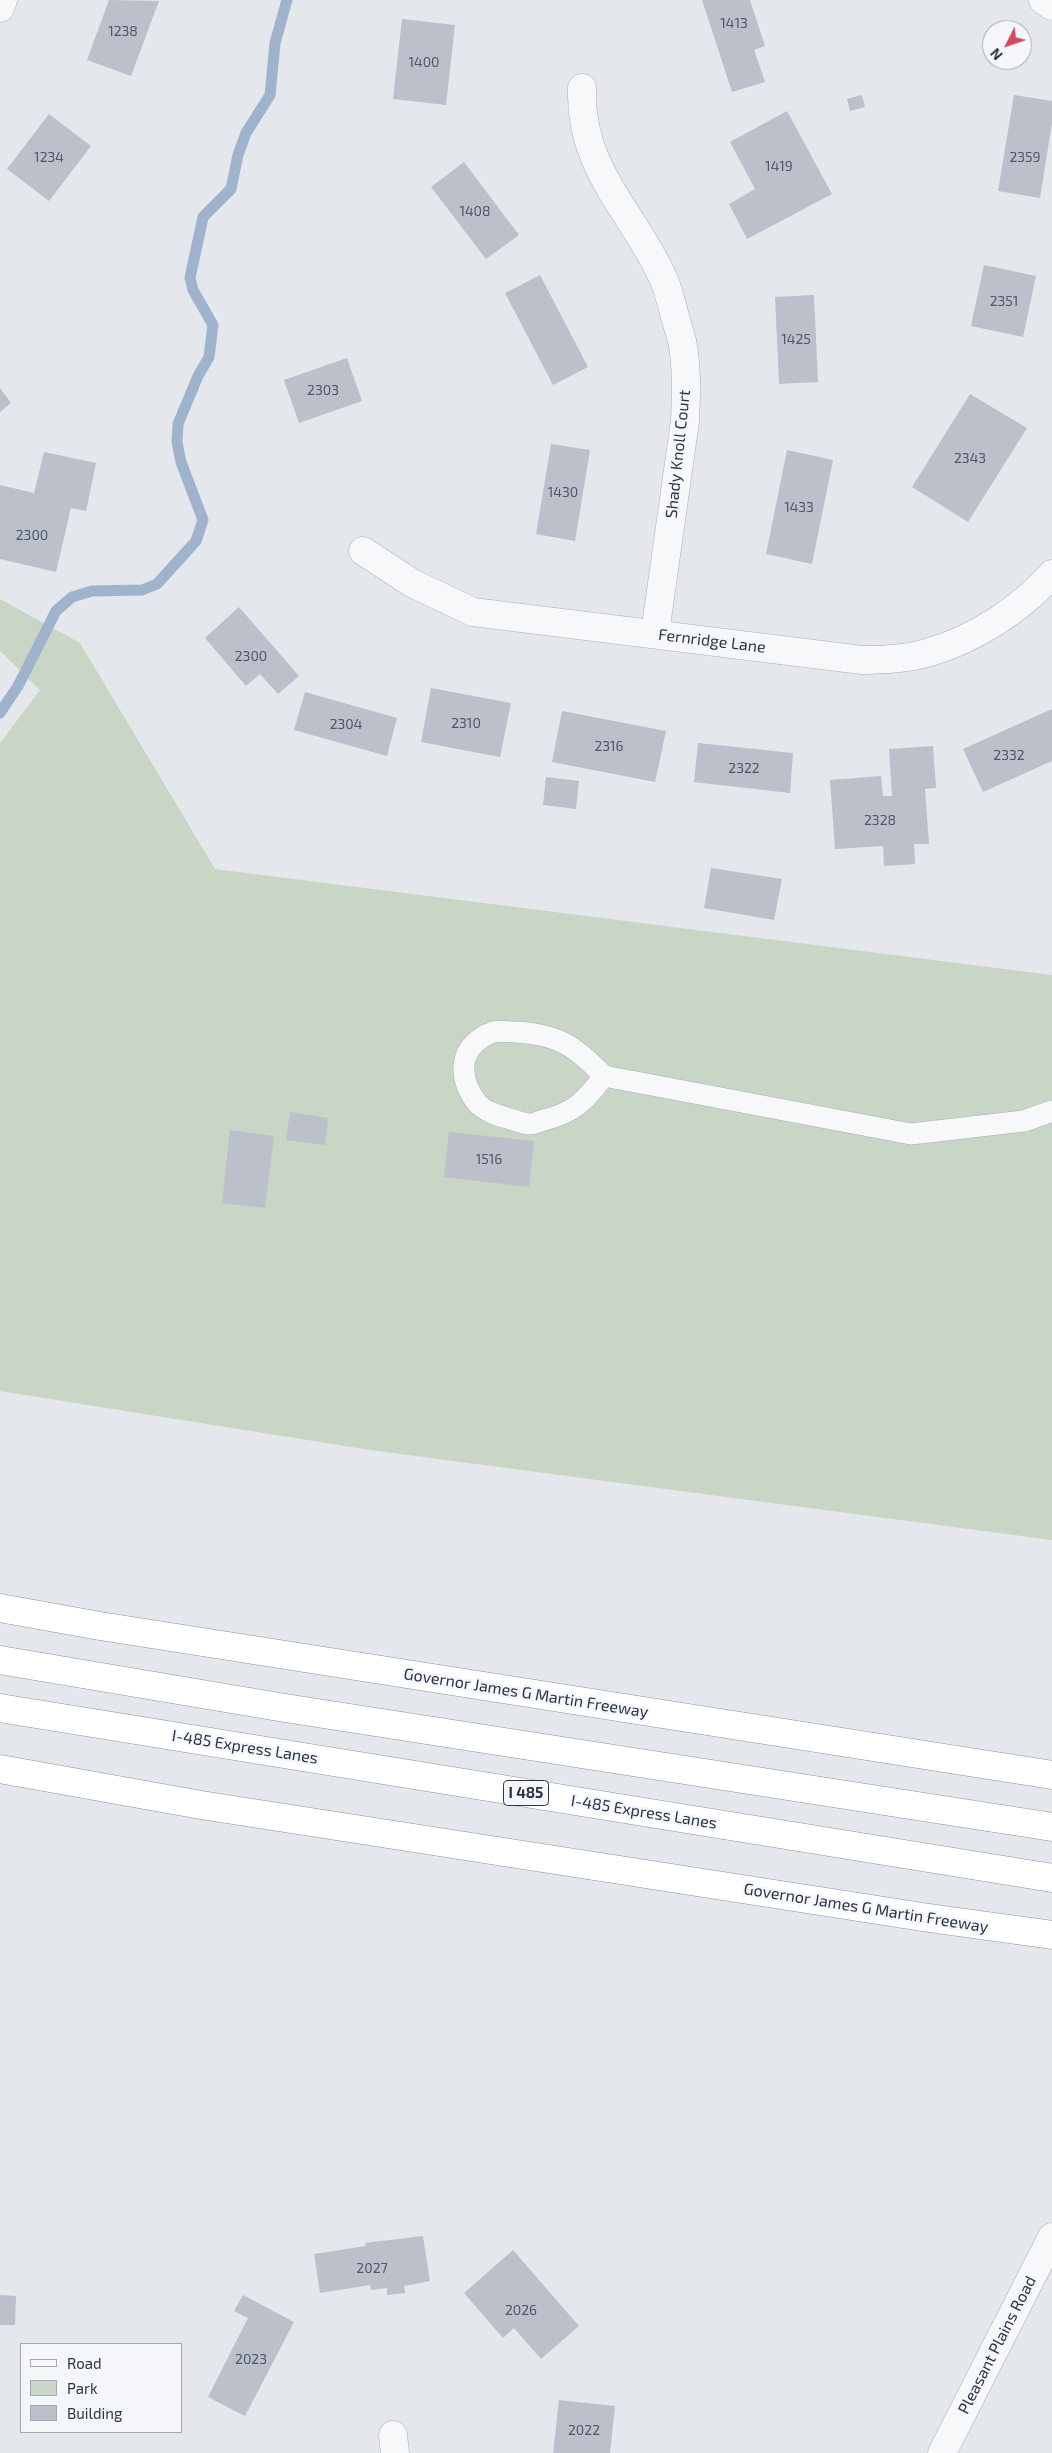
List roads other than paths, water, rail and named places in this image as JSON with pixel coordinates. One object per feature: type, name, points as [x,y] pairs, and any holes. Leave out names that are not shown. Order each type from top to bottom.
[{"type":"highway","name":"Governor James G Martin Freeway","points":[[0,1608],[100,1626],[1048,1775]]},
{"type":"highway","points":[[0,1660],[285,1708],[1052,1827]]},
{"type":"highway","name":"I-485 Express Lanes","points":[[0,1708],[1052,1878]]},
{"type":"highway","name":"Governor James G Martin Freeway","points":[[0,1769],[220,1808],[919,1917],[1052,1935]]},
{"type":"street","points":[[0,8],[3,0]]},
{"type":"street","points":[[1043,0],[1052,6]]},
{"type":"street","name":"Shady Knoll Court","points":[[582,88],[581,109],[586,137],[596,162],[618,205],[665,280],[684,351],[687,390],[686,421],[655,633]]},
{"type":"street","name":"Fernridge Lane","points":[[362,550],[412,583],[473,612],[862,660],[897,659],[931,652],[966,638],[1007,615],[1041,587],[1052,574]]},
{"type":"street","name":"Pleasant Plains Road","points":[[942,2453],[1052,2237]]},
{"type":"lane","points":[[604,1076],[588,1098],[564,1115],[530,1124],[501,1117],[478,1105],[465,1083],[462,1063],[474,1044],[494,1032],[538,1034],[563,1040],[582,1053],[604,1076],[911,1134],[1024,1121],[1052,1111]]},
{"type":"waterway","points":[[0,713],[18,686],[56,611],[72,597],[92,591],[142,590],[157,584],[196,541],[203,520],[181,462],[177,442],[178,424],[198,376],[209,357],[213,325],[193,290],[190,278],[203,217],[231,189],[238,155],[246,133],[270,95],[275,43],[287,0]]}]
